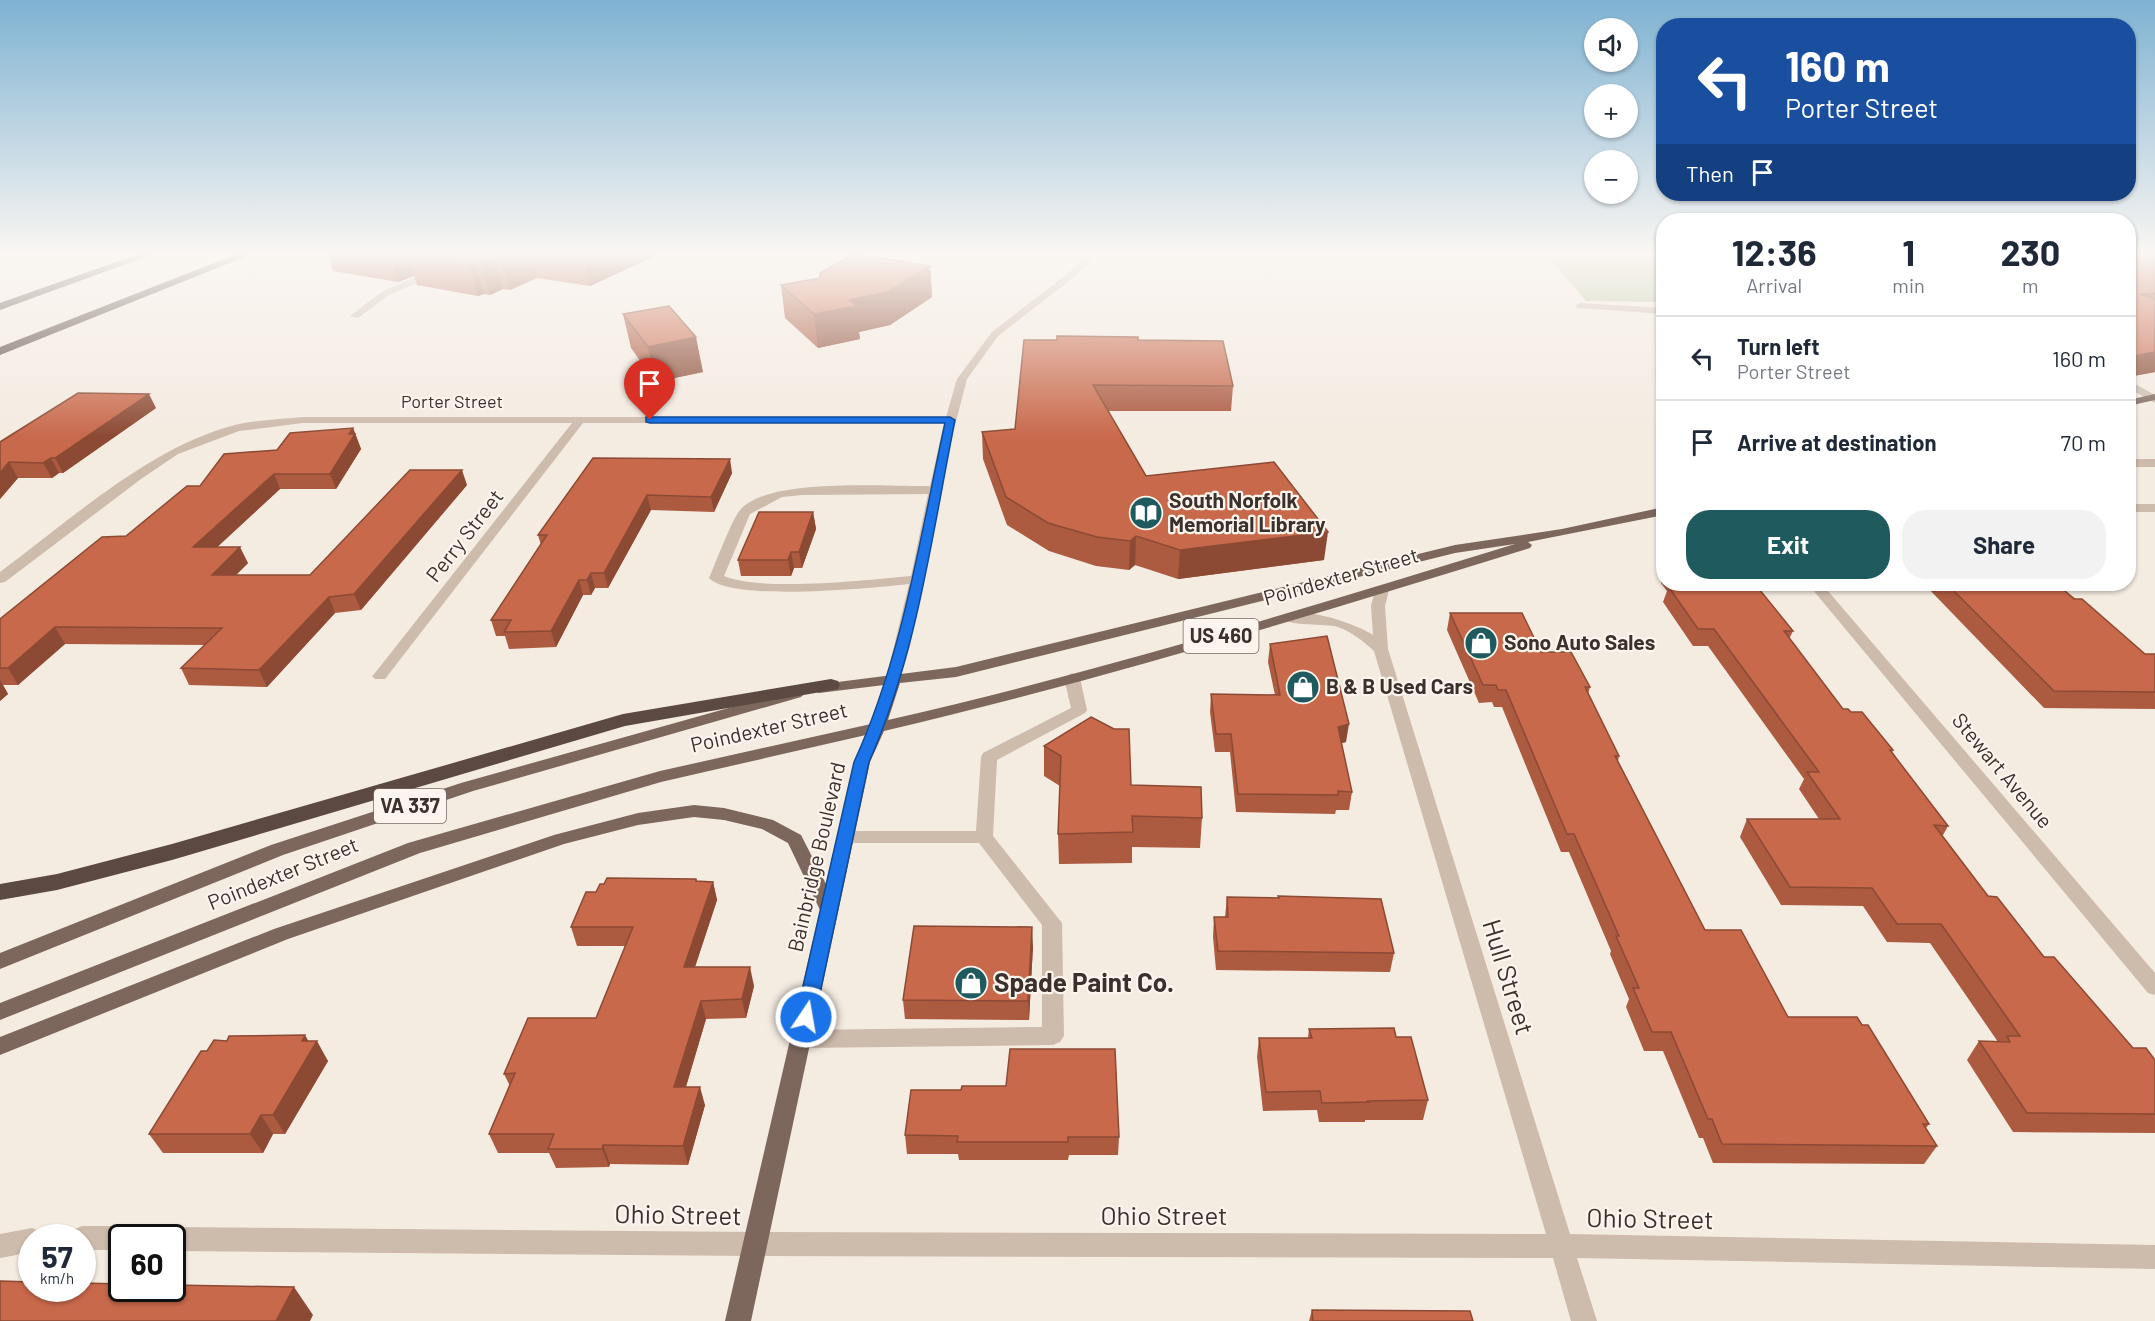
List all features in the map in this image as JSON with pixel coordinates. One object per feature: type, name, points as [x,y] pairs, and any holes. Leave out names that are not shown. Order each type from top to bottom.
[{"type":"highway","points":[[4,349],[94,314]]},
{"type":"highway","points":[[0,891],[57,882],[172,852],[623,720],[831,685]]},
{"type":"main road","points":[[2136,401],[2154,398]]},
{"type":"main road","name":"Poindexter Street","points":[[0,961],[311,838],[467,787],[831,685],[956,672],[1455,549],[1562,533],[1656,513]]},
{"type":"main road","name":"Poindexter Street","points":[[0,1012],[414,849],[572,800],[660,777],[978,704],[1289,618],[1562,533]]},
{"type":"main road","name":"Bainbridge Boulevard","points":[[738,1321],[862,762],[894,679]]},
{"type":"main road","points":[[0,1046],[281,934],[560,839],[638,819],[694,811],[724,814],[767,824],[795,839],[829,910]]},
{"type":"street","name":"Bainbridge Boulevard","points":[[894,679],[903,646],[950,420],[962,379],[994,334],[1021,314]]},
{"type":"street","points":[[2136,388],[2154,398]]},
{"type":"street","name":"Porter Street","points":[[0,579],[137,476],[174,452],[237,428],[303,420],[950,420]]},
{"type":"street","name":"Perry Street","points":[[380,676],[580,420]]},
{"type":"street","points":[[2136,463],[2155,463]]},
{"type":"street","points":[[917,579],[808,586],[735,586],[721,583],[716,578],[745,512],[779,494],[802,491],[935,490]]},
{"type":"street","points":[[2136,508],[2155,508]]},
{"type":"street","name":"Hull Street","points":[[1382,590],[1378,606],[1381,649],[1584,1321]]},
{"type":"street","name":"Stewart Avenue","points":[[1821,591],[2155,987]]},
{"type":"street","points":[[1289,618],[1333,621],[1361,631],[1381,649]]},
{"type":"street","points":[[801,1039],[1053,1036],[1052,923],[984,837],[990,757],[1080,710],[1072,678]]},
{"type":"street","points":[[846,837],[984,837]]},
{"type":"street","name":"Ohio Street","points":[[186,1239],[755,1244],[1561,1246],[2155,1257]]},
{"type":"street","points":[[0,1246],[18,1243]]},
{"type":"building","points":[[623,314],[676,314],[696,337],[648,347]]},
{"type":"building","points":[[2136,314],[2155,314],[2155,352],[2136,356]]},
{"type":"building","points":[[1057,336],[1223,341],[1233,386],[1093,385],[1146,476],[1274,462],[1328,532],[1180,550],[1136,536],[1130,541],[1097,537],[1048,523],[1006,497],[982,432],[1015,429],[1024,340],[1057,340]]},
{"type":"building","points":[[78,393],[149,394],[55,458],[43,463],[9,462],[0,473],[0,442]]},
{"type":"building","points":[[353,428],[349,434],[355,434],[330,474],[274,474],[193,547],[240,547],[212,575],[310,575],[410,470],[462,470],[354,594],[329,597],[259,670],[181,668],[222,628],[55,627],[8,668],[0,668],[0,619],[102,537],[126,536],[187,486],[200,486],[224,454],[277,450],[290,433]]},
{"type":"building","points":[[593,458],[730,459],[711,497],[647,495],[604,573],[591,573],[587,580],[579,580],[551,631],[504,632],[511,620],[491,620],[547,535],[538,535]]},
{"type":"building","points":[[759,512],[813,512],[799,552],[791,552],[788,560],[738,560]]},
{"type":"building","points":[[1671,591],[1761,591],[1793,631],[1784,631],[1843,709],[1862,712],[1893,750],[1890,750],[1948,826],[1934,825],[1988,896],[1997,897],[2044,957],[2054,957],[2133,1048],[2146,1048],[2155,1060],[2155,1114],[2027,1113],[1979,1041],[2010,1042],[2007,1036],[2020,1036],[1941,924],[1897,924],[1872,888],[1790,887],[1747,819],[1840,819],[1807,772],[1819,772],[1714,629],[1698,629]]},
{"type":"building","points":[[1954,591],[2065,591],[2074,599],[2082,599],[2145,654],[2155,654],[2155,692],[2054,691]]},
{"type":"building","points":[[1450,613],[1522,613],[1541,652],[1571,652],[1590,687],[1585,687],[1619,756],[1615,756],[1705,930],[1741,930],[1788,1017],[1857,1017],[1862,1025],[1868,1025],[1929,1124],[1923,1124],[1937,1146],[1722,1144],[1712,1119],[1708,1119],[1671,1032],[1652,1032],[1633,988],[1639,988],[1616,936],[1619,936],[1574,834],[1567,834],[1506,690],[1498,690],[1496,685],[1483,685]]},
{"type":"building","points":[[1327,636],[1349,724],[1338,727],[1352,792],[1338,791],[1338,795],[1238,794],[1231,734],[1216,734],[1211,694],[1280,695],[1270,644]]},
{"type":"building","points":[[1091,717],[1114,729],[1129,729],[1131,785],[1201,787],[1202,818],[1132,816],[1133,832],[1058,834],[1061,756],[1044,746]]},
{"type":"building","points":[[607,878],[696,879],[696,881],[713,882],[684,967],[750,967],[742,999],[701,1001],[674,1087],[700,1087],[683,1146],[603,1145],[602,1149],[548,1149],[554,1134],[489,1134],[515,1073],[504,1074],[528,1018],[596,1018],[633,927],[571,927],[586,892],[596,892]]},
{"type":"building","points":[[1278,896],[1381,899],[1394,953],[1218,951],[1214,917],[1228,917],[1227,897],[1279,898]]},
{"type":"building","name":"Spade Paint Co.","points":[[914,926],[1032,927],[1028,1001],[903,1000]]},
{"type":"building","points":[[1394,1028],[1396,1037],[1411,1037],[1428,1100],[1322,1103],[1320,1091],[1266,1092],[1259,1038],[1312,1038],[1309,1029]]},
{"type":"building","points":[[305,1035],[302,1041],[317,1041],[273,1115],[261,1115],[250,1134],[149,1134],[201,1051],[207,1051],[214,1040],[227,1041],[229,1036]]},
{"type":"building","points":[[1010,1049],[1115,1049],[1119,1137],[1068,1137],[1068,1142],[957,1142],[958,1136],[905,1135],[911,1090],[961,1090],[962,1086],[1006,1086]]},
{"type":"building","points":[[0,1281],[18,1282],[18,1302],[96,1302],[96,1283],[108,1284],[108,1302],[186,1302],[186,1285],[294,1287],[276,1321],[0,1321]]},
{"type":"building","points":[[1312,1310],[1470,1311],[1473,1321],[1313,1321]]},
{"type":"place","name":"South Norfolk Memorial Library","points":[[1146,513]]},
{"type":"place","name":"Sono Auto Sales","points":[[1481,643]]},
{"type":"place","name":"B & B Used Cars","points":[[1303,687]]},
{"type":"place","name":"Spade Paint Co.","points":[[971,983]]},
{"type":"route","points":[[650,420],[950,420],[903,646],[877,728],[862,762],[806,1017]]}]
